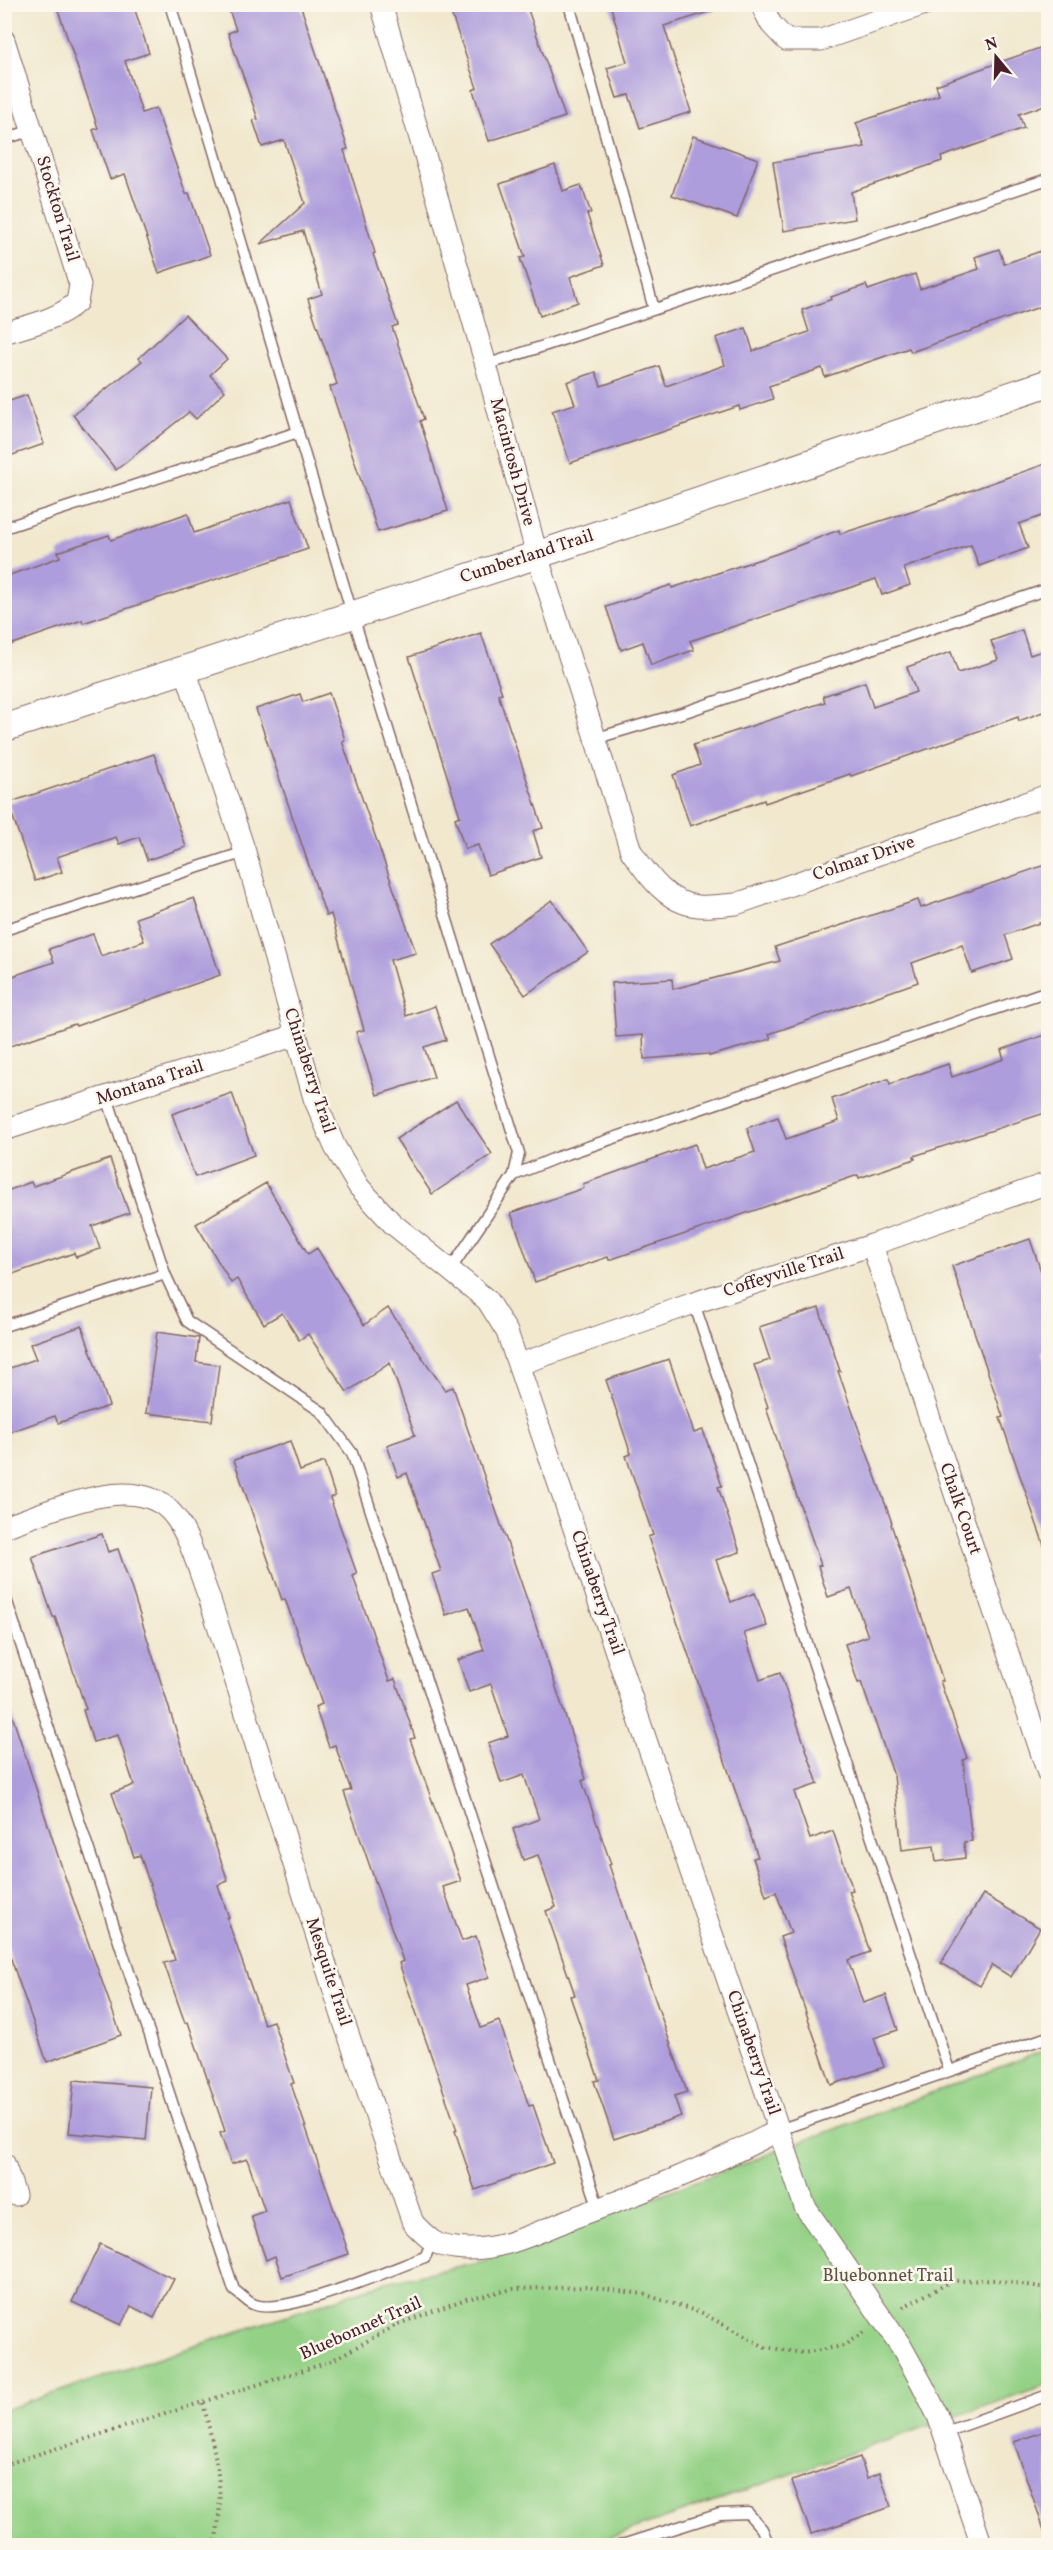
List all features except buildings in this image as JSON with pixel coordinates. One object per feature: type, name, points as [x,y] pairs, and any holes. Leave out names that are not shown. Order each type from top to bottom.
[{"type":"street","name":"Macintosh Drive","points":[[381,4],[486,365],[537,555],[631,851],[651,879],[677,902]]},
{"type":"street","points":[[761,4],[771,24],[786,40],[821,40],[925,4]]},
{"type":"street","name":"Stockton Trail","points":[[4,39],[80,285],[77,302],[57,316],[4,333]]},
{"type":"street","name":"Cumberland Trail","points":[[4,728],[352,613],[537,555],[1048,383]]},
{"type":"street","name":"Chinaberry Trail","points":[[185,669],[245,852],[314,1098],[334,1148],[359,1187],[393,1224],[487,1300],[507,1332],[520,1364],[805,2207],[901,2346],[938,2416],[982,2546]]},
{"type":"street","name":"Colmar Drive","points":[[677,902],[698,906],[736,904],[1048,795]]},
{"type":"street","name":"Montana Trail","points":[[4,1130],[296,1035]]},
{"type":"street","name":"Coffeyville Trail","points":[[520,1364],[694,1303],[1048,1186]]},
{"type":"street","name":"Chalk Court","points":[[872,1245],[1048,1773]]},
{"type":"street","name":"Mesquite Trail","points":[[4,1527],[105,1494],[129,1492],[150,1496],[170,1510],[182,1529],[209,1597],[345,2022],[406,2201],[414,2223],[432,2242]]},
{"type":"street","points":[[432,2242],[454,2248],[497,2247],[731,2156],[779,2130]]},
{"type":"street","points":[[4,2163],[15,2195]]},
{"type":"lane","points":[[170,4],[352,613],[519,1153],[514,1175],[450,1270]]},
{"type":"lane","points":[[569,4],[654,309]]},
{"type":"lane","points":[[4,139],[33,130]]},
{"type":"lane","points":[[486,365],[1048,179]]},
{"type":"lane","points":[[4,528],[298,432]]},
{"type":"lane","points":[[597,738],[685,712],[1048,589]]},
{"type":"lane","points":[[4,930],[245,852]]},
{"type":"lane","points":[[514,1175],[558,1157],[1048,991]]},
{"type":"lane","points":[[107,1096],[165,1274],[187,1321],[322,1412],[352,1453],[599,2209]]},
{"type":"lane","points":[[4,1326],[165,1274]]},
{"type":"lane","points":[[694,1303],[949,2070]]},
{"type":"lane","points":[[4,1593],[234,2290],[254,2305],[278,2307],[312,2298],[425,2257],[432,2242]]},
{"type":"lane","points":[[779,2130],[1048,2037]]},
{"type":"lane","points":[[943,2433],[1048,2395]]},
{"type":"lane","points":[[619,2546],[720,2514],[748,2512],[762,2529],[769,2546]]},
{"type":"path","points":[[903,2307],[952,2281],[995,2280],[1048,2288]]},
{"type":"path","name":"Bluebonnet Trail","points":[[4,2465],[329,2362],[398,2324],[466,2299],[513,2289],[588,2287],[643,2294],[702,2313],[765,2347],[803,2353],[843,2346],[867,2331]]},
{"type":"path","points":[[203,2403],[218,2465],[220,2520],[214,2546]]},
{"type":"green space","name":"Bluebonnet Trail","points":[[1048,2049],[1048,2384],[589,2545],[5,2545],[4,2410],[386,2282],[483,2261]]}]
